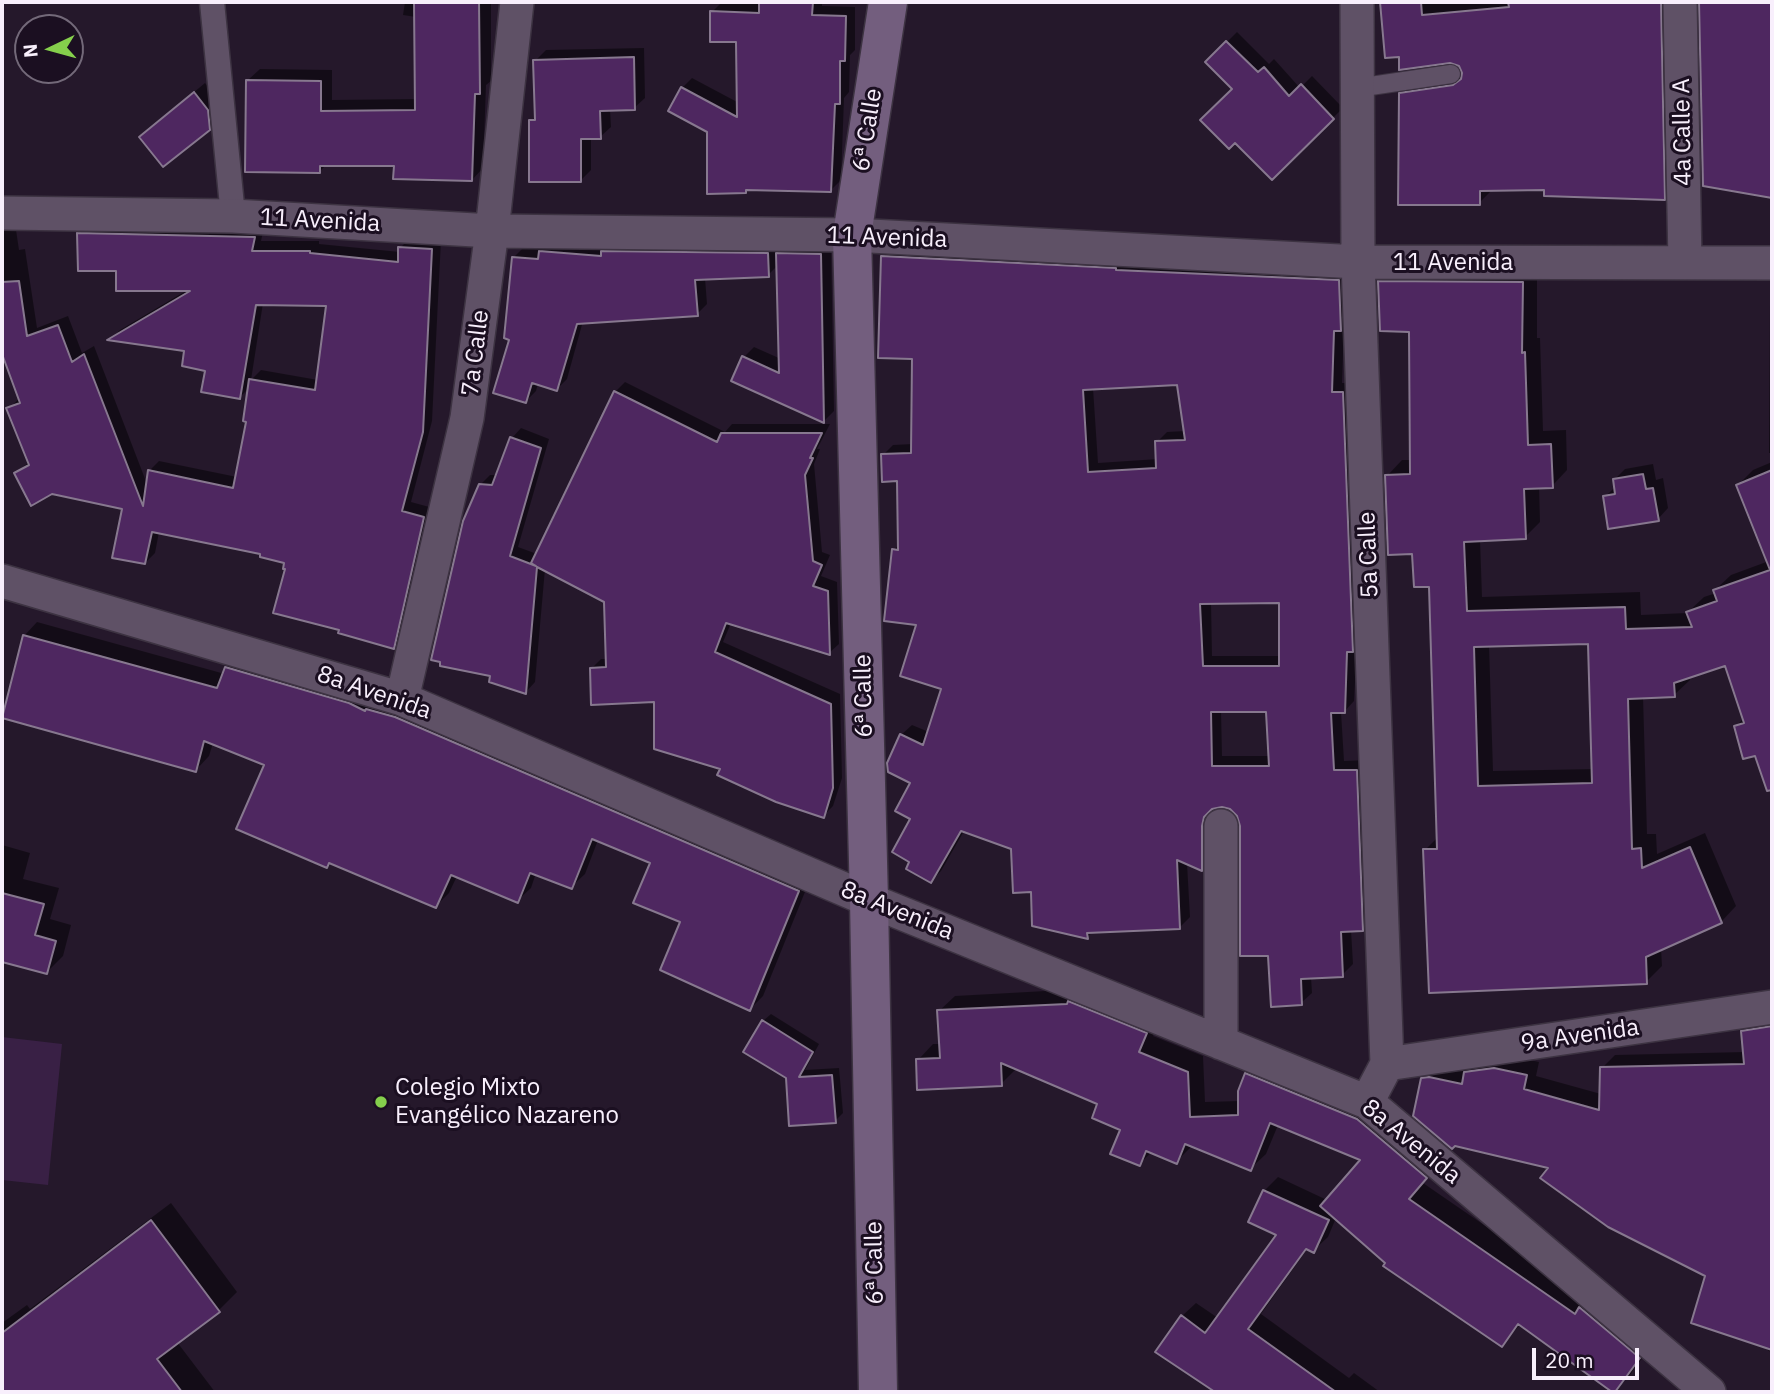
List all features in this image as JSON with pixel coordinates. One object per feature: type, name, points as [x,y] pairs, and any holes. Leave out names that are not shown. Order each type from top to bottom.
[{"type":"main road","name":"6ª Calle","points":[[877,1392],[869,900],[852,235],[888,2]]},
{"type":"street","points":[[212,2],[233,216]]},
{"type":"street","name":"7a Calle","points":[[402,699],[467,418],[492,231],[517,2]]},
{"type":"street","name":"5a Calle","points":[[1357,2],[1358,262],[1387,1064],[1367,1102]]},
{"type":"street","name":"4a Calle A","points":[[1680,2],[1685,263]]},
{"type":"street","name":"11 Avenida","points":[[2,212],[233,216],[492,231],[852,235],[1358,262],[1772,263]]},
{"type":"street","name":"8a Avenida","points":[[3,582],[402,699],[869,900],[1367,1102],[1709,1392]]},
{"type":"street","points":[[1221,826],[1221,1043]]},
{"type":"street","name":"9a Avenida","points":[[1387,1064],[1772,1007]]},
{"type":"lane","points":[[1357,88],[1451,74]]},
{"type":"shaded area","points":[[2,1037],[62,1044],[48,1185],[2,1180]]},
{"type":"building","points":[[414,2],[479,2],[480,94],[475,94],[472,181],[393,179],[394,166],[320,166],[320,173],[245,172],[246,80],[321,81],[321,111],[415,110]]},
{"type":"building","points":[[759,2],[813,2],[812,15],[846,16],[845,61],[840,61],[840,104],[835,104],[831,192],[746,190],[746,193],[707,194],[707,132],[668,111],[681,87],[737,117],[736,42],[710,42],[710,11],[759,13]]},
{"type":"building","points":[[1380,2],[1421,2],[1422,15],[1509,7],[1508,2],[1661,2],[1665,200],[1544,196],[1544,190],[1480,191],[1480,205],[1398,205],[1399,93],[1453,85],[1461,79],[1462,73],[1459,66],[1450,63],[1399,70],[1399,57],[1385,58]]},
{"type":"building","points":[[1699,2],[1772,2],[1772,198],[1703,186]]},
{"type":"building","points":[[1226,41],[1258,72],[1264,67],[1289,96],[1301,84],[1334,119],[1272,180],[1235,143],[1229,149],[1200,120],[1232,89],[1205,62]]},
{"type":"building","points":[[634,57],[635,110],[600,111],[601,139],[581,139],[581,182],[529,182],[529,120],[535,120],[533,60]]},
{"type":"building","points":[[194,92],[208,110],[210,130],[163,167],[139,137]]},
{"type":"building","points":[[77,233],[255,237],[252,251],[310,251],[398,262],[398,247],[432,249],[423,432],[402,511],[424,517],[394,649],[338,633],[339,630],[273,613],[285,569],[284,563],[260,557],[260,554],[152,532],[145,564],[112,558],[122,509],[52,494],[31,506],[14,473],[29,465],[6,408],[20,403],[2,354],[2,282],[19,281],[27,336],[58,325],[72,362],[84,354],[143,506],[148,470],[233,488],[246,422],[243,421],[249,379],[315,390],[326,306],[256,305],[240,399],[201,392],[205,371],[182,366],[184,351],[107,340],[190,291],[116,291],[116,271],[78,271]]},
{"type":"building","points":[[539,251],[601,256],[601,251],[768,253],[769,277],[695,280],[698,316],[577,324],[557,391],[532,383],[526,403],[493,393],[509,340],[504,338],[512,257],[538,259]]},
{"type":"building","points":[[776,253],[821,254],[824,423],[731,381],[742,356],[779,373]]},
{"type":"building","points":[[881,256],[1339,280],[1341,331],[1334,331],[1332,392],[1343,392],[1353,652],[1347,652],[1345,713],[1331,713],[1334,770],[1357,770],[1363,931],[1341,932],[1343,977],[1301,979],[1302,1005],[1271,1007],[1268,956],[1240,956],[1240,826],[1237,816],[1230,809],[1212,809],[1204,817],[1202,871],[1177,860],[1180,929],[1087,933],[1088,939],[1032,926],[1031,892],[1013,893],[1011,849],[961,831],[931,883],[906,869],[909,862],[892,852],[910,819],[895,811],[910,783],[888,772],[887,763],[900,734],[923,745],[941,689],[900,676],[916,625],[884,621],[892,549],[898,550],[897,481],[882,482],[881,454],[911,453],[912,359],[878,358]],"holes":[[[1177,385],[1185,440],[1155,441],[1156,468],[1088,472],[1083,390]],[[1279,603],[1279,666],[1203,666],[1200,604]],[[1211,712],[1266,712],[1269,766],[1212,766]]]},
{"type":"building","points":[[1378,281],[1523,282],[1522,353],[1525,352],[1528,445],[1551,444],[1553,488],[1524,489],[1526,539],[1464,542],[1467,611],[1625,607],[1626,629],[1692,627],[1686,612],[1717,601],[1713,590],[1770,570],[1736,485],[1772,470],[1772,790],[1767,791],[1755,756],[1743,759],[1734,726],[1744,723],[1725,666],[1674,683],[1675,697],[1628,699],[1632,849],[1641,848],[1642,868],[1690,847],[1722,923],[1646,957],[1647,984],[1429,993],[1423,849],[1437,849],[1429,587],[1414,587],[1412,554],[1388,555],[1385,475],[1410,474],[1409,332],[1380,331]],"holes":[[[1588,644],[1592,783],[1478,786],[1474,647]]]},
{"type":"building","points":[[614,391],[717,442],[721,433],[822,433],[805,475],[813,561],[822,565],[813,586],[828,591],[830,655],[726,623],[715,652],[831,704],[833,788],[824,818],[776,802],[717,775],[720,769],[654,749],[654,702],[591,705],[590,668],[606,667],[604,602],[537,567],[526,694],[489,682],[490,676],[440,666],[440,662],[431,660],[463,521],[479,484],[492,485],[510,437],[541,448],[510,556],[536,566],[531,563]]},
{"type":"building","points":[[1643,474],[1646,489],[1653,488],[1659,521],[1608,529],[1603,496],[1615,494],[1613,479]]},
{"type":"building","points":[[23,635],[217,688],[225,667],[349,703],[365,711],[366,709],[395,717],[799,891],[750,1011],[660,970],[680,922],[633,903],[650,863],[592,839],[572,889],[530,873],[518,903],[451,875],[436,908],[329,863],[327,868],[236,829],[264,765],[204,741],[196,772],[2,718]]},
{"type":"building","points":[[2,893],[44,904],[35,935],[56,941],[47,974],[2,962]]},
{"type":"building","points":[[1068,1001],[1147,1033],[1139,1052],[1188,1072],[1190,1117],[1238,1115],[1238,1091],[1245,1073],[1357,1119],[1427,1178],[1409,1199],[1575,1314],[1579,1307],[1640,1358],[1615,1392],[1612,1392],[1518,1324],[1502,1347],[1383,1266],[1385,1263],[1320,1206],[1360,1160],[1270,1123],[1251,1171],[1185,1144],[1177,1164],[1146,1151],[1140,1166],[1110,1154],[1120,1130],[1092,1118],[1097,1104],[1001,1063],[1002,1086],[917,1090],[916,1059],[940,1058],[937,1010],[1067,1004]]},
{"type":"building","points":[[762,1020],[813,1052],[799,1077],[832,1075],[836,1123],[789,1126],[786,1078],[743,1052]]},
{"type":"building","points":[[1772,1026],[1772,1350],[1691,1323],[1705,1276],[1608,1227],[1540,1178],[1548,1168],[1455,1146],[1452,1149],[1413,1116],[1421,1078],[1429,1077],[1462,1084],[1464,1072],[1494,1068],[1527,1075],[1524,1089],[1599,1110],[1600,1067],[1744,1064],[1741,1031]]},
{"type":"building","points":[[1263,1190],[1329,1220],[1314,1253],[1306,1249],[1248,1329],[1336,1392],[1215,1392],[1155,1352],[1181,1315],[1205,1333],[1276,1235],[1248,1222]]},
{"type":"building","points":[[151,1220],[220,1312],[157,1359],[182,1392],[2,1392],[2,1333]]},
{"type":"place","name":"Colegio Mixto Evangélico Nazareno","points":[[381,1102]]}]
